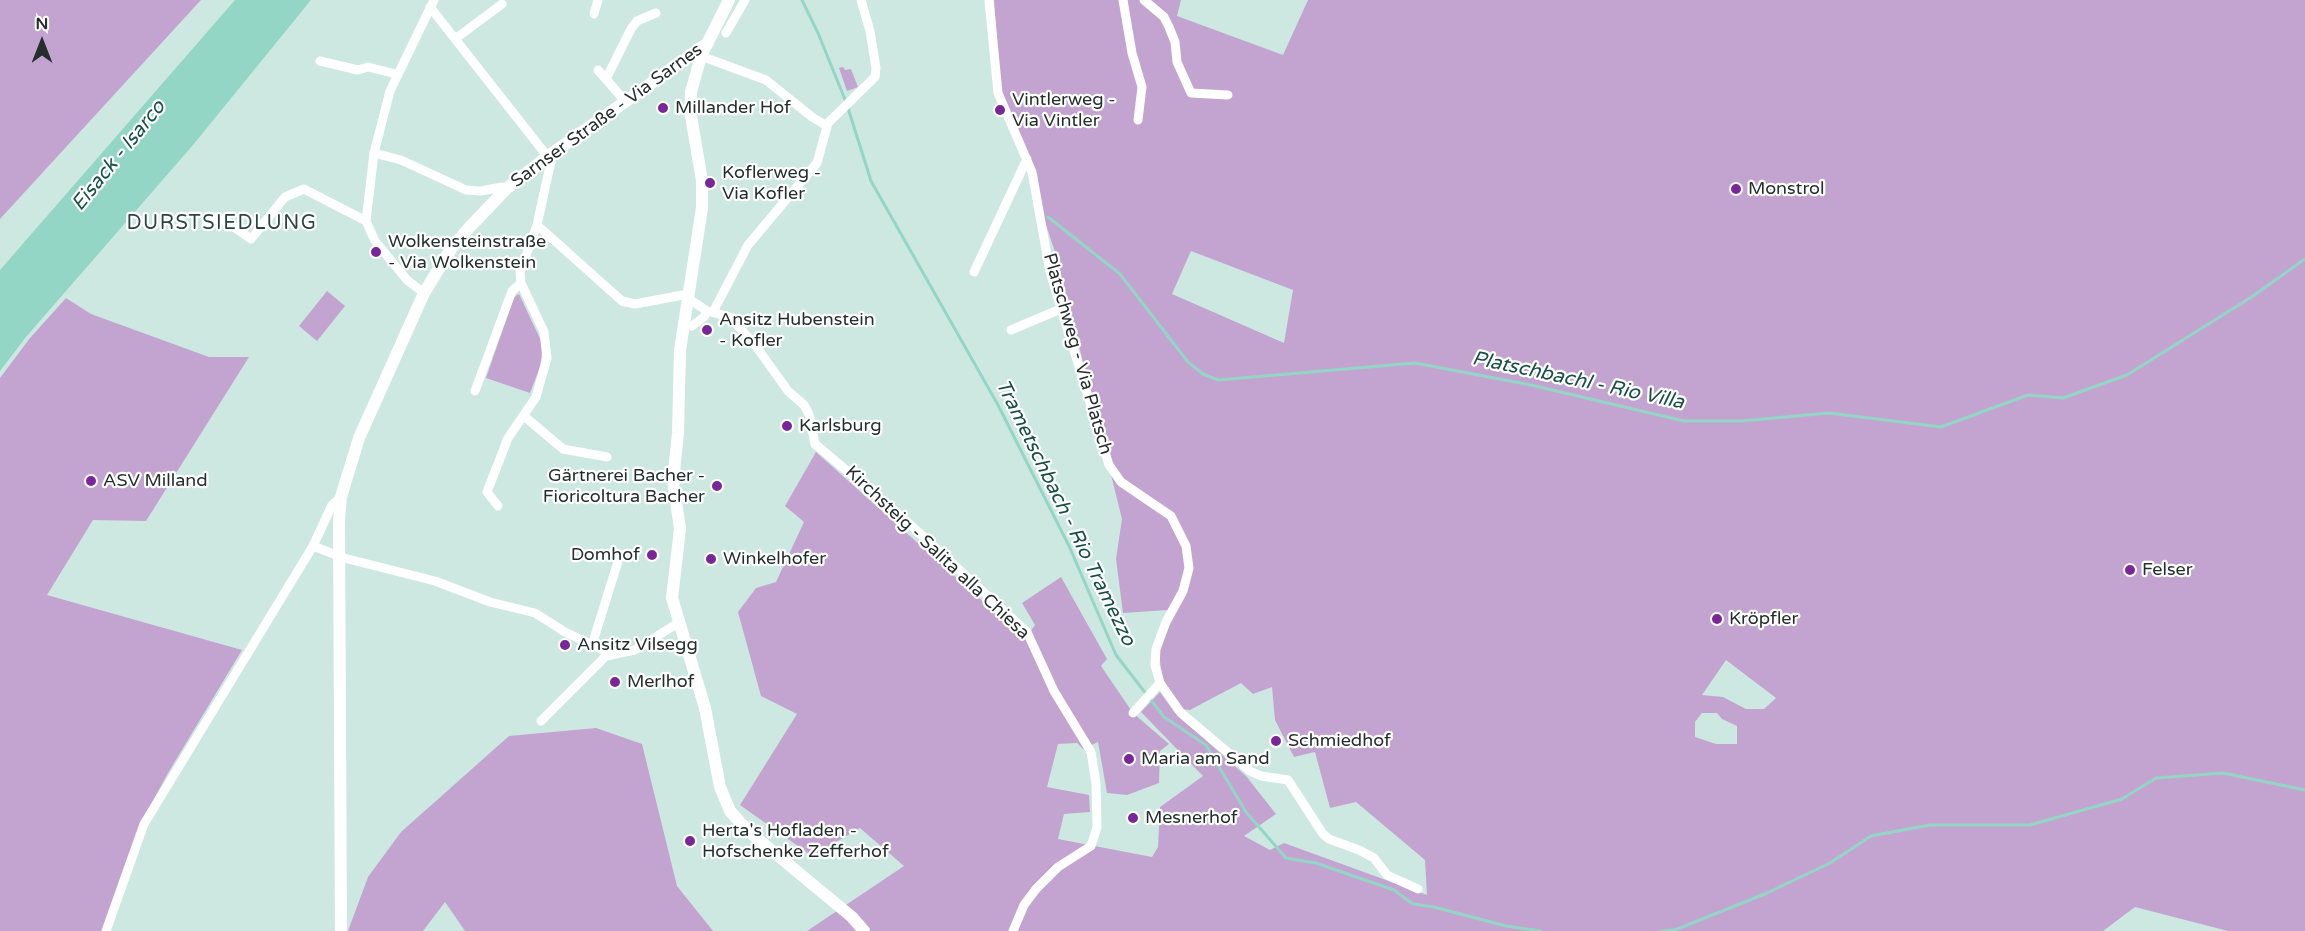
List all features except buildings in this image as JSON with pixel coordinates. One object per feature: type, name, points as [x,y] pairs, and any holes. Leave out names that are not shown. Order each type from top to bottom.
[{"type":"street","points":[[594,14],[598,0]]},
{"type":"street","points":[[729,0],[701,56],[692,81],[690,110],[699,162],[702,208],[680,350],[678,433],[673,481],[680,529],[672,584],[678,623],[705,708],[720,787],[730,811],[747,830],[852,917],[864,931]]},
{"type":"street","points":[[726,33],[745,0]]},
{"type":"street","points":[[692,326],[710,312],[748,245],[817,163],[827,126],[877,72],[870,31],[861,0]]},
{"type":"street","name":"Platschweg - Via Platsch","points":[[989,0],[998,93],[1032,172],[1050,272],[1063,308],[1109,465],[1121,482],[1172,516],[1186,546],[1189,568],[1183,591],[1163,628],[1156,649],[1155,666],[1158,686]]},
{"type":"street","points":[[1123,0],[1132,52],[1142,87],[1138,120]]},
{"type":"street","points":[[1144,0],[1164,16],[1175,42],[1177,62],[1191,93],[1228,95]]},
{"type":"street","points":[[424,294],[407,280],[375,241],[366,221],[374,153],[396,74],[432,4],[455,39],[550,161],[537,225],[520,272],[521,284],[538,317],[547,344],[546,368],[536,397],[508,438],[487,492],[498,506]]},
{"type":"street","points":[[455,39],[502,4]]},
{"type":"street","points":[[606,79],[637,21],[656,13]]},
{"type":"street","name":"Sarnser Straße - Via Sarnes","points":[[341,931],[338,556],[341,497],[359,438],[424,294],[451,249],[506,189],[547,157],[708,43]]},
{"type":"street","points":[[701,56],[766,80],[812,117],[827,126]]},
{"type":"street","points":[[320,61],[358,70],[368,67],[396,74]]},
{"type":"street","points":[[675,66],[692,81]]},
{"type":"street","points":[[598,70],[625,101]]},
{"type":"street","name":"Sarnser Straße - Via Sarnes","points":[[374,153],[401,160],[466,190],[481,191],[502,187],[506,189]]},
{"type":"street","points":[[974,272],[1027,159]]},
{"type":"street","points":[[206,225],[210,219],[221,218],[251,239],[285,197],[299,190],[310,190],[366,221]]},
{"type":"street","points":[[537,225],[622,301],[635,304],[678,295],[688,298]]},
{"type":"street","points":[[475,391],[512,291],[521,284]]},
{"type":"street","name":"Kirchsteig - Salita alla Chiesa","points":[[688,298],[710,312],[730,316],[755,345],[788,391],[804,405],[809,414],[815,444],[903,518],[1027,632],[1054,692],[1091,752],[1096,783],[1097,827],[1094,841],[1087,849],[1058,867],[1047,877],[1024,905],[1013,931]]},
{"type":"street","points":[[1011,330],[1063,308]]},
{"type":"street","points":[[524,416],[564,448],[607,457]]},
{"type":"street","points":[[106,931],[144,824],[313,546],[332,505],[341,497]]},
{"type":"street","points":[[313,546],[338,556],[435,581],[490,602],[535,613],[592,645],[616,653]]},
{"type":"street","points":[[592,645],[620,555]]},
{"type":"street","points":[[541,721],[581,684],[599,662],[616,653],[635,650],[678,623]]},
{"type":"street","points":[[1136,709],[1158,686],[1181,713],[1250,771],[1261,776],[1288,780],[1323,834],[1329,839],[1374,858],[1387,875],[1418,889]]},
{"type":"shaded area","points":[[0,0],[201,0],[0,219]]},
{"type":"shaded area","points":[[994,0],[1181,0],[1177,16],[1283,55],[1308,0],[2305,0],[2305,931],[2228,931],[2135,907],[2103,931],[807,931],[904,866],[860,828],[812,856],[740,805],[797,714],[761,696],[738,612],[756,588],[776,582],[804,522],[785,506],[816,452],[1025,639],[1035,625],[1022,603],[1061,577],[1107,659],[1101,666],[1133,713],[1169,744],[1160,751],[1159,783],[1127,795],[1107,793],[1098,742],[1083,749],[1077,743],[1058,744],[1047,787],[1089,795],[1090,812],[1064,814],[1058,839],[1152,857],[1158,847],[1160,807],[1203,776],[1141,712],[1160,692],[1175,713],[1246,776],[1276,814],[1244,836],[1270,850],[1284,843],[1427,895],[1425,860],[1356,802],[1330,808],[1315,752],[1294,757],[1275,720],[1272,687],[1253,694],[1241,683],[1190,710],[1182,709],[1163,681],[1159,655],[1168,610],[1123,613],[1116,559],[1122,519],[1057,258],[1000,87]],"holes":[[[1191,251],[1293,290],[1284,343],[1172,294]],[[1726,660],[1776,698],[1764,709],[1746,709],[1723,697],[1702,695]],[[1702,713],[1717,713],[1722,719],[1737,726],[1737,744],[1716,744],[1695,737],[1695,722]]]},
{"type":"shaded area","points":[[843,67],[845,70],[851,69],[858,87],[847,91],[839,68]]},
{"type":"shaded area","points":[[327,291],[345,306],[317,341],[299,326]]},
{"type":"shaded area","points":[[519,294],[543,345],[540,367],[530,393],[486,378],[514,297]]},
{"type":"shaded area","points":[[66,298],[91,314],[209,357],[249,357],[146,521],[93,520],[47,595],[242,650],[168,773],[141,823],[103,931],[0,931],[0,378],[30,338]]},
{"type":"shaded area","points":[[596,728],[642,744],[677,886],[713,931],[465,931],[445,902],[423,931],[348,931],[368,877],[401,832],[509,736]]},
{"type":"water","name":"Eisack - Isarco","points":[[235,0],[311,0],[193,145],[26,337],[0,371],[0,270]]},
{"type":"waterway","name":"Trametschbach - Rio Tramezzo","points":[[802,0],[846,102]]},
{"type":"waterway","name":"Trametschbach - Rio Tramezzo","points":[[848,108],[871,181],[998,405],[1069,546],[1116,655],[1164,717],[1206,745],[1246,812],[1286,858],[1316,863],[1394,890],[1413,904],[1434,907],[1506,926],[1541,931]]},
{"type":"waterway","name":"Platschbachl - Rio Villa","points":[[1048,217],[1120,274],[1188,362],[1203,374],[1218,380],[1415,363],[1531,385],[1684,421],[1741,421],[1829,413],[1941,427],[2028,395],[2063,398],[2127,375],[2253,296],[2305,259]]},
{"type":"waterway","name":"Trametschbach - Rio Tramezzo","points":[[1661,931],[1675,930],[1767,893],[1830,863],[1871,836],[1930,825],[2030,825],[2122,799],[2156,778],[2223,773],[2305,790]]},
{"type":"place","name":"Millander Hof","points":[[663,108]]},
{"type":"place","name":"Vintlerweg - Via Vintler","points":[[1000,110]]},
{"type":"place","name":"Koflerweg - Via Kofler","points":[[710,183]]},
{"type":"place","name":"Monstrol","points":[[1736,189]]},
{"type":"place","name":"Wolkensteinstraße - Via Wolkenstein","points":[[376,252]]},
{"type":"place","name":"Ansitz Hubenstein - Kofler","points":[[707,330]]},
{"type":"place","name":"Karlsburg","points":[[787,426]]},
{"type":"place","name":"ASV Milland","points":[[91,481]]},
{"type":"place","name":"Gärtnerei Bacher - Fioricoltura Bacher","points":[[717,486]]},
{"type":"place","name":"Domhof","points":[[652,555]]},
{"type":"place","name":"Winkelhofer","points":[[711,559]]},
{"type":"place","name":"Felser","points":[[2130,570]]},
{"type":"place","name":"Kröpfler","points":[[1717,619]]},
{"type":"place","name":"Ansitz Vilsegg","points":[[565,645]]},
{"type":"place","name":"Merlhof","points":[[615,682]]},
{"type":"place","name":"Schmiedhof","points":[[1276,741]]},
{"type":"place","name":"Maria am Sand","points":[[1129,759]]},
{"type":"place","name":"Mesnerhof","points":[[1133,818]]},
{"type":"place","name":"Herta's Hofladen - Hofschenke Zefferhof","points":[[690,841]]},
{"type":"district","name":"DURSTSIEDLUNG","points":[[222,224]]}]
